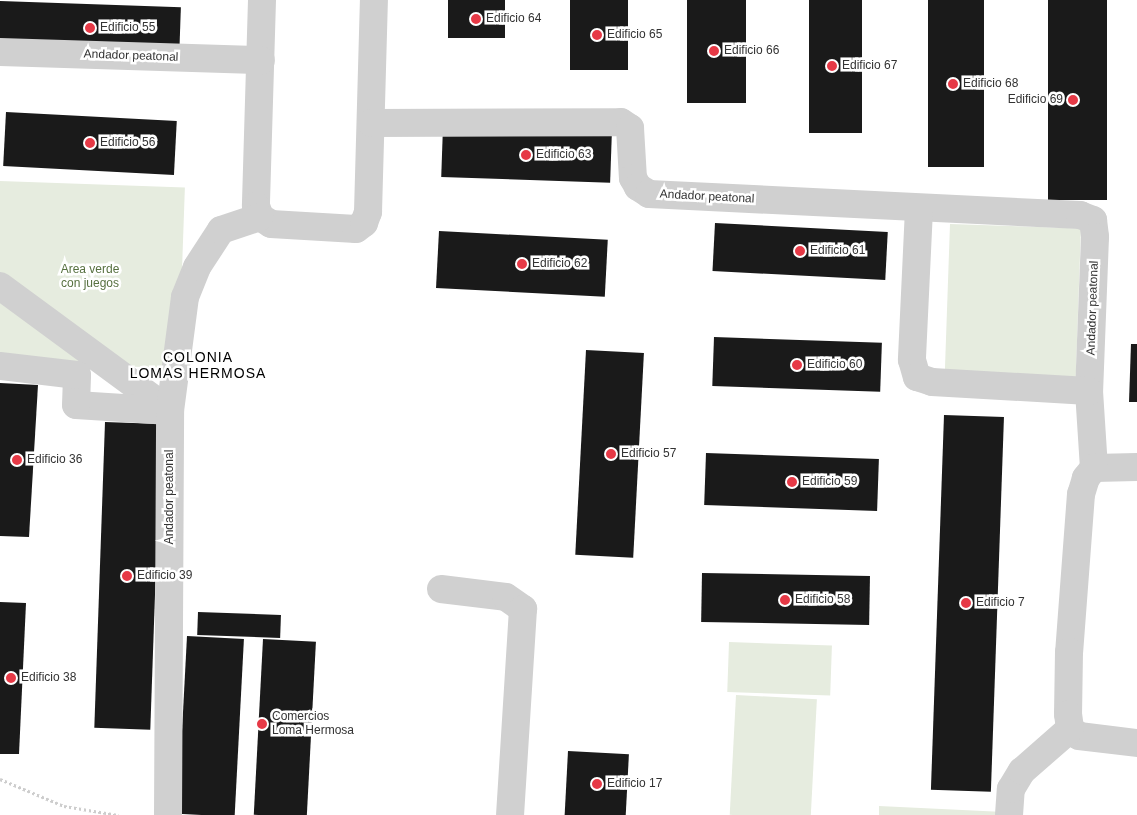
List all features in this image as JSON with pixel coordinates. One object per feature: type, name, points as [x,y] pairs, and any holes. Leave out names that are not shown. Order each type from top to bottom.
[{"type":"street","points":[[262,0],[256,206],[260,217],[270,224],[356,229],[364,223],[368,212],[374,0]]},
{"type":"street","name":"Andador peatonal","points":[[0,52],[261,60]]},
{"type":"street","name":"Andador peatonal","points":[[372,123],[621,122],[630,128],[633,178],[638,187],[649,194],[1080,216],[1093,220],[1096,237],[1089,391],[1094,468]]},
{"type":"street","points":[[919,209],[912,360],[917,378],[932,382],[1089,391]]},
{"type":"street","name":"Andador peatonal","points":[[168,815],[170,411],[185,297],[197,267],[221,230],[260,217]]},
{"type":"street","points":[[0,286],[170,411]]},
{"type":"street","points":[[0,366],[77,375],[76,405],[170,411]]},
{"type":"street","points":[[1009,815],[1011,789],[1022,771],[1070,729],[1069,652],[1081,494],[1086,478],[1094,468],[1137,467]]},
{"type":"street","points":[[441,590],[506,597],[523,609],[510,815]]},
{"type":"street","points":[[1070,729],[1079,736],[1137,743]]},
{"type":"path","points":[[0,779],[64,806],[118,815]]},
{"type":"green space","name":"Area verde con juegos","points":[[0,181],[185,187],[179,368],[0,362]]},
{"type":"green space","points":[[950,224],[1081,229],[1076,378],[945,374]]},
{"type":"green space","points":[[729,642],[832,646],[830,696],[727,692]]},
{"type":"green space","points":[[736,695],[817,699],[811,815],[730,815]]},
{"type":"green space","points":[[879,806],[1004,812],[1003,815],[879,815]]},
{"type":"building","name":"Edificio 64","points":[[448,0],[505,0],[505,38],[448,38]]},
{"type":"building","name":"Edificio 65","points":[[570,0],[628,0],[628,70],[570,70]]},
{"type":"building","name":"Edificio 66","points":[[687,0],[746,0],[746,103],[687,103]]},
{"type":"building","name":"Edificio 67","points":[[809,0],[862,0],[862,133],[809,133]]},
{"type":"building","name":"Edificio 68","points":[[928,0],[984,0],[984,167],[928,167]]},
{"type":"building","name":"Edificio 69","points":[[1048,0],[1107,0],[1107,200],[1048,200]]},
{"type":"building","name":"Edificio 55","points":[[0,1],[181,7],[179,56],[0,50]]},
{"type":"building","name":"Edificio 56","points":[[6,112],[177,121],[174,175],[3,166]]},
{"type":"building","name":"Edificio 63","points":[[443,126],[612,132],[610,183],[441,177]]},
{"type":"building","name":"Edificio 61","points":[[715,223],[888,232],[885,280],[712,271]]},
{"type":"building","name":"Edificio 62","points":[[439,231],[608,240],[605,297],[436,288]]},
{"type":"building","name":"Edificio 60","points":[[714,337],[882,343],[880,392],[712,386]]},
{"type":"building","points":[[1131,344],[1137,344],[1137,402],[1129,402]]},
{"type":"building","name":"Edificio 57","points":[[586,350],[644,353],[633,558],[575,555]]},
{"type":"building","name":"Edificio 36","points":[[0,383],[38,385],[29,537],[0,536]]},
{"type":"building","name":"Edificio 7","points":[[944,415],[1004,417],[991,792],[931,790]]},
{"type":"building","name":"Edificio 39","points":[[105,422],[161,424],[150,730],[94,728]]},
{"type":"building","name":"Edificio 59","points":[[706,453],[879,459],[877,511],[704,505]]},
{"type":"building","name":"Edificio 58","points":[[702,573],[870,576],[869,625],[701,622]]},
{"type":"building","name":"Edificio 38","points":[[0,602],[26,603],[19,754],[0,754]]},
{"type":"building","points":[[198,612],[281,615],[280,638],[197,635]]},
{"type":"building","points":[[187,636],[244,639],[235,815],[178,814]]},
{"type":"building","points":[[263,639],[316,642],[307,815],[254,815]]},
{"type":"building","name":"Edificio 17","points":[[568,751],[629,754],[626,815],[565,815]]},
{"type":"place","name":"Edificio 64","points":[[476,19]]},
{"type":"place","name":"Edificio 55","points":[[90,28]]},
{"type":"place","name":"Edificio 65","points":[[597,35]]},
{"type":"place","name":"Edificio 66","points":[[714,51]]},
{"type":"place","name":"Edificio 67","points":[[832,66]]},
{"type":"place","name":"Edificio 68","points":[[953,84]]},
{"type":"place","name":"Edificio 69","points":[[1073,100]]},
{"type":"place","name":"Edificio 56","points":[[90,143]]},
{"type":"place","name":"Edificio 63","points":[[526,155]]},
{"type":"place","name":"Edificio 61","points":[[800,251]]},
{"type":"place","name":"Edificio 62","points":[[522,264]]},
{"type":"place","name":"Edificio 60","points":[[797,365]]},
{"type":"place","name":"Edificio 57","points":[[611,454]]},
{"type":"place","name":"Edificio 36","points":[[17,460]]},
{"type":"place","name":"Edificio 59","points":[[792,482]]},
{"type":"place","name":"Edificio 39","points":[[127,576]]},
{"type":"place","name":"Edificio 58","points":[[785,600]]},
{"type":"place","name":"Edificio 7","points":[[966,603]]},
{"type":"place","name":"Edificio 38","points":[[11,678]]},
{"type":"place","name":"Comercios Loma Hermosa","points":[[262,724]]},
{"type":"place","name":"Edificio 17","points":[[597,784]]},
{"type":"district","name":"COLONIA LOMAS HERMOSA","points":[[198,366]]}]
